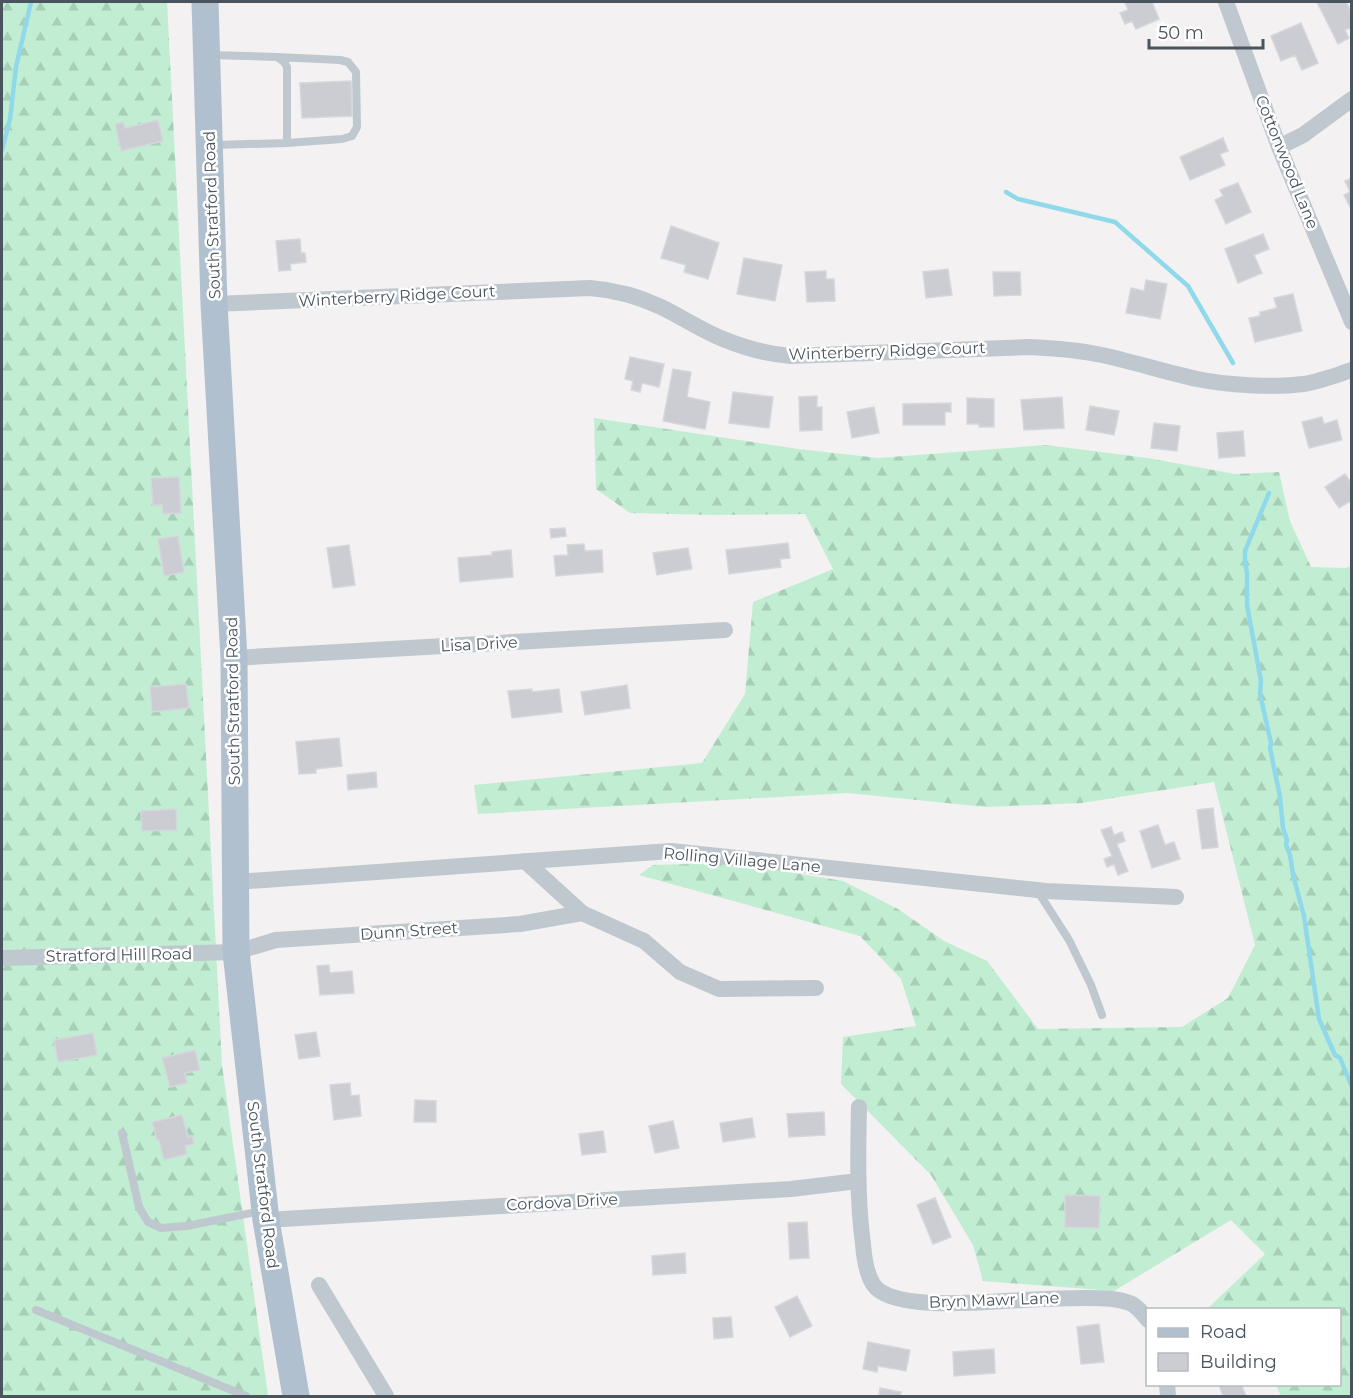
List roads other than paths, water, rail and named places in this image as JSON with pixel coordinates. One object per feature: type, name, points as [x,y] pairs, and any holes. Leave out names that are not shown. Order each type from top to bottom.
[{"type":"main road","name":"South Stratford Road","points":[[205,2],[214,304],[234,658],[236,952],[265,1215],[296,1396]]},
{"type":"street","name":"Cottonwood Lane","points":[[1226,2],[1279,147],[1352,322]]},
{"type":"street","points":[[1279,147],[1303,135],[1352,99]]},
{"type":"street","name":"Winterberry Ridge Court","points":[[214,304],[609,289],[662,307],[723,339],[769,354],[790,356],[1013,347],[1039,348],[1102,355],[1197,379],[1272,385],[1303,384],[1352,370]]},
{"type":"street","name":"Lisa Drive","points":[[234,658],[725,630]]},
{"type":"street","name":"Rolling Village Lane","points":[[235,882],[671,851],[1037,890],[1176,897]]},
{"type":"street","points":[[525,861],[582,913],[644,941],[680,972],[719,988],[816,988]]},
{"type":"street","name":"Dunn Street","points":[[236,952],[276,940],[520,924],[582,913]]},
{"type":"street","name":"Stratford Hill Road","points":[[2,958],[236,952]]},
{"type":"street","name":"Bryn Mawr Lane","points":[[859,1107],[858,1181],[861,1228],[864,1256],[870,1278],[877,1289],[887,1296],[923,1303],[1063,1298],[1106,1299],[1134,1305],[1146,1318]]},
{"type":"street","name":"Cordova Drive","points":[[265,1215],[791,1189],[858,1181]]},
{"type":"street","points":[[319,1285],[386,1396]]},
{"type":"lane","points":[[207,55],[340,60],[348,62],[357,72],[357,127],[352,136],[342,140],[210,145]]},
{"type":"lane","points":[[277,57],[287,67],[287,143]]},
{"type":"lane","points":[[1037,890],[1069,940],[1091,985],[1101,1015]]},
{"type":"lane","points":[[122,1134],[139,1207],[148,1222],[161,1228],[265,1215]]},
{"type":"lane","points":[[36,1310],[246,1396]]},
{"type":"waterway","points":[[2,150],[10,119],[16,67],[31,2]]},
{"type":"waterway","points":[[1006,192],[1018,199],[1115,222],[1188,286],[1233,363]]},
{"type":"waterway","points":[[1269,493],[1245,551],[1247,605],[1286,845],[1304,916],[1319,1019],[1335,1055],[1340,1058],[1352,1087]]}]
